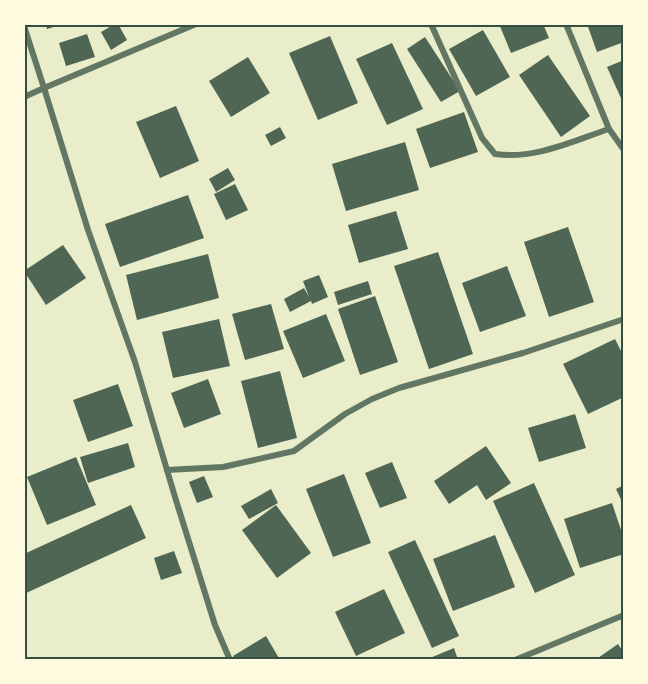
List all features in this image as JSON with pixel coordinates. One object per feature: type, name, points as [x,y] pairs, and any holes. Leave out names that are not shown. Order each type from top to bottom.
[{"type":"street","points":[[24,97],[196,24]]},
{"type":"street","points":[[431,24],[482,138],[495,154],[511,157],[527,155],[609,129]]},
{"type":"street","points":[[566,24],[609,129],[624,150]]},
{"type":"street","points":[[24,26],[88,230],[135,362],[216,625],[230,660]]},
{"type":"street","points":[[167,470],[223,467],[294,451],[345,414],[372,399],[399,388],[523,353],[624,319]]},
{"type":"street","points":[[515,660],[624,615]]},
{"type":"building","points":[[45,24],[60,24],[60,25],[47,29]]},
{"type":"building","points":[[118,24],[127,40],[111,50],[101,32]]},
{"type":"building","points":[[499,24],[543,24],[549,38],[511,53]]},
{"type":"building","points":[[587,24],[624,24],[624,42],[597,52]]},
{"type":"building","points":[[483,30],[510,77],[476,96],[449,49]]},
{"type":"building","points":[[87,34],[95,57],[66,66],[59,43]]},
{"type":"building","points":[[330,36],[358,103],[318,120],[289,53]]},
{"type":"building","points":[[425,37],[460,91],[441,102],[407,49]]},
{"type":"building","points":[[392,43],[423,109],[387,125],[356,59]]},
{"type":"building","points":[[548,55],[590,116],[561,137],[519,75]]},
{"type":"building","points":[[248,57],[270,93],[231,117],[209,81]]},
{"type":"building","points":[[624,60],[624,105],[607,67]]},
{"type":"building","points":[[176,106],[199,161],[160,178],[136,122]]},
{"type":"building","points":[[464,112],[478,152],[430,168],[416,129]]},
{"type":"building","points":[[280,127],[286,138],[271,146],[265,135]]},
{"type":"building","points":[[405,142],[419,190],[346,211],[332,164]]},
{"type":"building","points":[[228,168],[235,180],[216,192],[209,179]]},
{"type":"building","points":[[235,184],[248,210],[226,220],[214,194]]},
{"type":"building","points":[[188,195],[204,238],[120,267],[105,224]]},
{"type":"building","points":[[396,211],[408,249],[359,263],[348,225]]},
{"type":"building","points":[[568,227],[594,302],[549,317],[524,242]]},
{"type":"building","points":[[63,245],[86,278],[46,305],[24,271]]},
{"type":"building","points":[[438,252],[473,354],[429,369],[394,266]]},
{"type":"building","points":[[208,254],[219,298],[137,320],[126,275]]},
{"type":"building","points":[[507,266],[526,316],[480,332],[462,283]]},
{"type":"building","points":[[319,275],[328,297],[312,304],[311,301],[290,312],[284,299],[304,288],[309,297],[303,281]]},
{"type":"building","points":[[368,281],[372,294],[338,305],[334,292]]},
{"type":"building","points":[[375,296],[398,362],[360,375],[338,309]]},
{"type":"building","points":[[271,304],[284,349],[245,360],[232,314]]},
{"type":"building","points":[[326,314],[345,361],[303,378],[283,331]]},
{"type":"building","points":[[219,319],[230,366],[173,378],[162,332]]},
{"type":"building","points":[[615,339],[624,357],[624,397],[588,414],[563,364]]},
{"type":"building","points":[[280,371],[297,438],[258,448],[241,381]]},
{"type":"building","points":[[208,379],[221,414],[184,428],[171,393]]},
{"type":"building","points":[[118,384],[133,426],[88,442],[73,400]]},
{"type":"building","points":[[575,414],[586,448],[539,462],[528,428]]},
{"type":"building","points":[[128,443],[135,467],[88,483],[80,457]]},
{"type":"building","points":[[486,446],[511,483],[486,500],[477,485],[449,504],[434,481]]},
{"type":"building","points":[[76,457],[96,505],[47,525],[27,477]]},
{"type":"building","points":[[392,462],[407,498],[380,508],[365,473]]},
{"type":"building","points":[[344,474],[371,543],[333,557],[306,489]]},
{"type":"building","points":[[204,476],[213,497],[197,503],[189,482]]},
{"type":"building","points":[[534,483],[575,575],[535,593],[493,501]]},
{"type":"building","points":[[624,485],[624,506],[616,489]]},
{"type":"building","points":[[271,489],[278,503],[249,519],[241,506]]},
{"type":"building","points":[[612,503],[624,539],[624,554],[580,568],[564,519]]},
{"type":"building","points":[[131,505],[146,538],[24,594],[24,554]]},
{"type":"building","points":[[276,505],[311,553],[277,578],[242,530]]},
{"type":"building","points":[[495,535],[515,587],[453,611],[433,559]]},
{"type":"building","points":[[415,540],[459,636],[432,648],[388,552]]},
{"type":"building","points":[[174,551],[182,573],[161,580],[154,558]]},
{"type":"building","points":[[384,589],[405,633],[356,656],[335,612]]},
{"type":"building","points":[[266,636],[280,660],[236,660],[233,656]]},
{"type":"building","points":[[618,644],[624,653],[624,660],[595,660]]},
{"type":"building","points":[[454,648],[458,660],[431,660],[430,658]]}]
